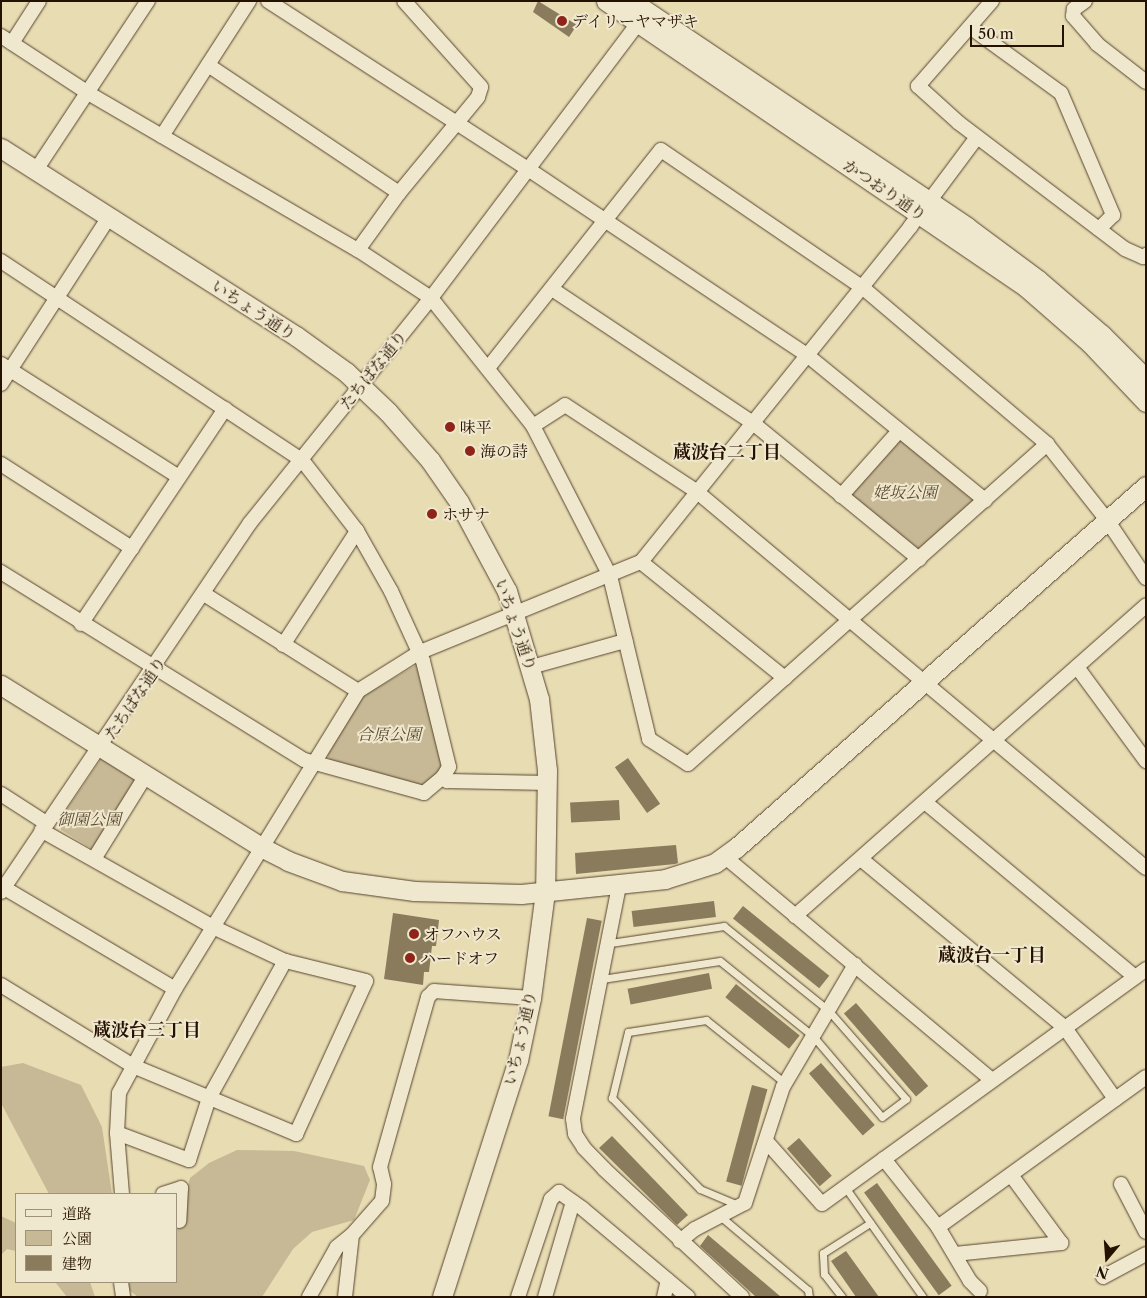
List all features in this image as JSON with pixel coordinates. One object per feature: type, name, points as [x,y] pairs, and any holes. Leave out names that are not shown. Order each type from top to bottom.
[{"type":"street","points":[[39,1],[6,40],[88,92],[358,250],[431,298],[533,426],[610,576],[649,739],[688,764],[1047,444]]},
{"type":"street","points":[[36,170],[148,1]]},
{"type":"street","points":[[162,136],[249,1]]},
{"type":"street","points":[[268,1],[457,122],[807,355],[985,500]]},
{"type":"street","points":[[358,250],[399,193],[478,96],[480,87],[404,1]]},
{"type":"street","name":"かつおり通り","points":[[606,1],[643,9],[924,208],[1026,287],[1089,342],[1146,402]]},
{"type":"street","points":[[992,1],[918,86],[977,137],[1125,249],[1143,257],[1146,255]]},
{"type":"street","points":[[1085,1],[1074,9],[1073,16],[1097,44],[1142,74]]},
{"type":"street","name":"たちばな通り","points":[[2,888],[44,826],[102,747],[250,523],[431,298],[528,169],[643,9]]},
{"type":"street","points":[[970,27],[1061,93],[1113,215],[1099,229]]},
{"type":"street","points":[[208,65],[399,193]]},
{"type":"street","points":[[122,1193],[117,1133],[119,1093],[175,989],[358,691],[420,652],[642,562],[696,491],[862,287],[977,137]]},
{"type":"street","name":"いちょう通り","points":[[1,148],[296,336],[360,385],[430,460],[459,502],[487,549],[514,613],[539,699],[548,783],[545,892],[530,998],[518,1060],[442,1297]]},
{"type":"street","points":[[488,368],[661,150],[862,287],[1047,444],[1106,520],[1146,578]]},
{"type":"street","name":"かつおり通り","points":[[924,208],[1038,280],[1102,335],[1146,379]]},
{"type":"street","points":[[1,384],[6,367],[57,298],[109,217]]},
{"type":"street","points":[[1,261],[302,460],[357,531],[391,591],[420,652],[449,768],[444,777],[424,793],[312,764],[81,624],[1,572]]},
{"type":"street","points":[[552,288],[753,423],[919,558]]},
{"type":"street","points":[[6,367],[179,477]]},
{"type":"street","points":[[533,426],[565,405],[696,491],[1144,865]]},
{"type":"street","points":[[81,624],[225,409]]},
{"type":"street","points":[[841,496],[899,431]]},
{"type":"street","points":[[1,464],[132,548]]},
{"type":"street","points":[[1,684],[261,847],[314,872],[375,887],[545,892],[620,886],[694,871],[724,856],[1146,486]]},
{"type":"street","points":[[284,645],[357,531]]},
{"type":"street","points":[[642,562],[785,678]]},
{"type":"street","points":[[204,594],[358,691]]},
{"type":"street","points":[[796,916],[1146,605]]},
{"type":"street","points":[[531,667],[626,641]]},
{"type":"street","points":[[1077,667],[1146,761]]},
{"type":"street","points":[[94,859],[146,775]]},
{"type":"street","points":[[444,777],[447,781],[548,783]]},
{"type":"street","points":[[1,794],[44,826],[94,859],[213,927],[285,961],[366,981],[296,1134],[133,1066],[1,985]]},
{"type":"street","points":[[766,1141],[822,1204],[1140,973],[925,802]]},
{"type":"street","points":[[724,856],[992,1080]]},
{"type":"street","points":[[861,859],[1065,1028],[1115,1099]]},
{"type":"street","points":[[620,886],[573,1119],[575,1134],[597,1162],[742,1297]]},
{"type":"street","points":[[2,888],[175,989]]},
{"type":"street","points":[[117,1133],[189,1160],[209,1098],[285,961]]},
{"type":"street","points":[[680,1241],[745,1202],[785,1083],[855,965]]},
{"type":"street","points":[[309,1297],[338,1247],[352,1235],[382,1201],[384,1184],[380,1168],[428,997],[434,991],[530,998]]},
{"type":"street","points":[[938,1227],[1146,1077]]},
{"type":"street","points":[[884,1159],[938,1227],[980,1291]]},
{"type":"street","points":[[955,1254],[1061,1243],[1011,1175]]},
{"type":"street","points":[[1121,1184],[1146,1232]]},
{"type":"street","points":[[165,1193],[181,1188],[179,1221]]},
{"type":"street","points":[[518,1297],[551,1199],[559,1192],[688,1297]]},
{"type":"street","points":[[545,1297],[573,1202]]},
{"type":"street","points":[[345,1297],[352,1235]]},
{"type":"street","points":[[1103,1277],[1146,1254]]},
{"type":"street","points":[[664,1297],[668,1280]]},
{"type":"street","points":[[121,1283],[123,1297]]},
{"type":"lane","points":[[602,979],[720,961],[813,1036],[882,1118],[906,1099],[828,1010],[724,926],[610,943]]},
{"type":"lane","points":[[739,1206],[700,1189],[612,1098],[628,1032],[706,1020],[785,1083]]},
{"type":"lane","points":[[845,1187],[923,1297]]},
{"type":"lane","points":[[720,1216],[808,1290],[809,1297]]},
{"type":"lane","points":[[842,1297],[824,1274],[823,1253],[870,1222]]},
{"type":"green space","name":"姥坂公園","points":[[899,431],[985,500],[919,559],[841,496]]},
{"type":"green space","name":"合原公園","points":[[418,664],[442,765],[437,775],[419,788],[333,765],[325,752],[361,697]]},
{"type":"green space","name":"御園公園","points":[[101,759],[138,782],[96,851],[61,830],[60,819]]},
{"type":"green space","points":[[23,1063],[81,1085],[102,1127],[112,1193],[48,1193],[1,1103],[1,1067]]},
{"type":"green space","points":[[237,1150],[294,1151],[364,1166],[370,1180],[354,1220],[312,1232],[293,1249],[262,1297],[138,1297],[120,1283],[178,1283],[178,1227],[190,1178],[209,1163]]},
{"type":"green space","points":[[1,1216],[15,1223],[15,1251],[7,1249],[1,1255]]},
{"type":"green space","points":[[56,1283],[90,1283],[95,1297],[67,1297]]},
{"type":"building","points":[[538,1],[577,25],[569,37],[533,12]]},
{"type":"building","points":[[628,758],[660,804],[647,813],[615,767]]},
{"type":"building","points":[[619,800],[620,820],[571,823],[570,803]]},
{"type":"building","points":[[676,845],[678,863],[675,864],[576,874],[575,853]]},
{"type":"building","points":[[714,901],[716,917],[634,927],[632,911]]},
{"type":"building","points":[[743,906],[829,976],[819,988],[733,918]]},
{"type":"building","points":[[393,913],[439,920],[436,946],[432,946],[429,972],[424,972],[423,985],[384,979]]},
{"type":"building","points":[[587,918],[602,921],[563,1119],[548,1116]]},
{"type":"building","points":[[709,973],[712,989],[631,1005],[628,989]]},
{"type":"building","points":[[736,984],[800,1036],[789,1049],[725,997]]},
{"type":"building","points":[[856,1003],[928,1086],[916,1097],[844,1013]]},
{"type":"building","points":[[821,1063],[875,1125],[863,1135],[809,1073]]},
{"type":"building","points":[[752,1085],[767,1089],[742,1186],[726,1182]]},
{"type":"building","points":[[612,1136],[688,1215],[677,1225],[599,1148]]},
{"type":"building","points":[[799,1138],[832,1176],[820,1186],[787,1148]]},
{"type":"building","points":[[877,1183],[952,1286],[939,1295],[864,1192]]},
{"type":"building","points":[[708,1235],[781,1297],[756,1297],[700,1246]]},
{"type":"building","points":[[846,1251],[879,1297],[856,1297],[831,1261]]},
{"type":"place","name":"デイリーヤマザキ","points":[[562,21]]},
{"type":"place","name":"味平","points":[[450,427]]},
{"type":"place","name":"海の詩","points":[[470,451]]},
{"type":"place","name":"ホサナ","points":[[432,514]]},
{"type":"place","name":"オフハウス","points":[[414,934]]},
{"type":"place","name":"ハードオフ","points":[[410,958]]},
{"type":"district","name":"蔵波台二丁目","points":[[727,452]]},
{"type":"district","name":"蔵波台一丁目","points":[[992,955]]},
{"type":"district","name":"蔵波台三丁目","points":[[147,1030]]}]
